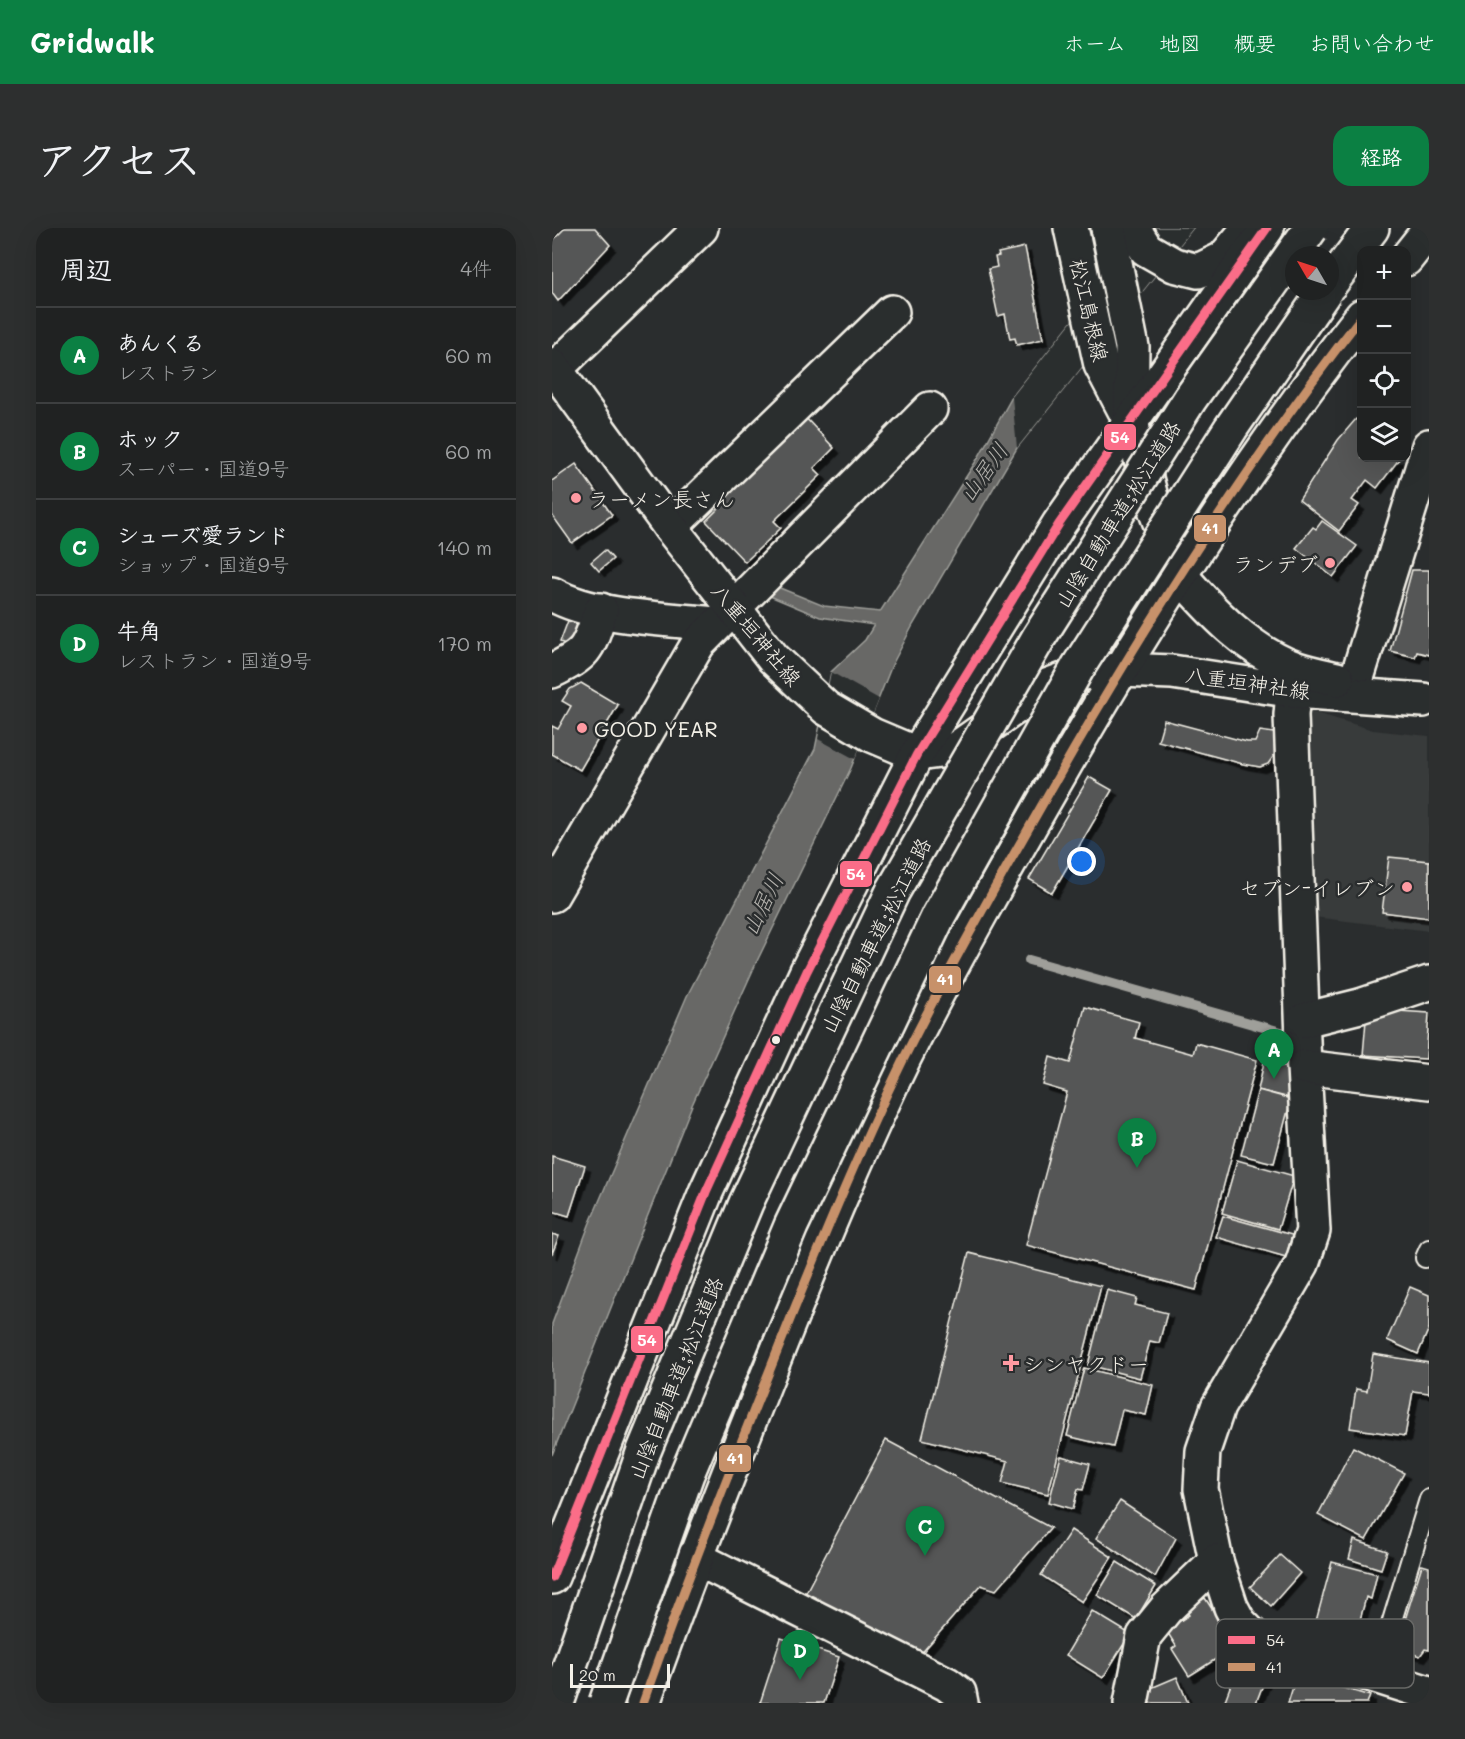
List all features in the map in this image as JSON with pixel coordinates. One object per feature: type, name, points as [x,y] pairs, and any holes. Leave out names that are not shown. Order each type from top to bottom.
[{"type":"main road","points":[[554,367],[701,228]]},
{"type":"main road","name":"松江島根線","points":[[1071,228],[1101,366],[1131,422],[1152,501],[1179,574]]},
{"type":"main road","name":"松江島根線","points":[[1108,228],[1132,347],[1131,422]]},
{"type":"main road","points":[[1133,228],[1146,249],[1174,265],[1198,271],[1223,259],[1249,228]]},
{"type":"main road","points":[[552,1577],[706,1192],[807,971],[917,754],[1059,524],[1267,228]]},
{"type":"main road","name":"山陰自動車道;松江道路","points":[[557,1703],[643,1453],[741,1214],[893,891],[1039,637],[1190,399],[1311,228]]},
{"type":"main road","points":[[1339,272],[1372,228]]},
{"type":"main road","points":[[1411,254],[1429,230]]},
{"type":"main road","points":[[606,1703],[687,1474],[791,1226],[939,915],[1078,667],[1231,428],[1319,300]]},
{"type":"main road","points":[[670,528],[892,312]]},
{"type":"main road","points":[[644,1703],[694,1557],[821,1242],[902,1062],[972,926],[1120,670],[1179,574],[1333,353],[1357,322]]},
{"type":"main road","name":"八重垣神社線","points":[[554,367],[670,528],[725,617],[826,708],[872,735],[917,754],[956,749],[1044,687],[1082,673],[1120,670],[1172,672],[1355,684],[1426,700]]},
{"type":"main road","points":[[552,895],[698,644],[930,409]]},
{"type":"main road","points":[[1355,684],[1429,446]]},
{"type":"main road","name":"八重垣神社線","points":[[1179,574],[1209,609],[1294,680],[1426,700]]},
{"type":"main road","points":[[552,594],[574,605],[601,610],[725,617]]},
{"type":"main road","points":[[552,671],[582,654],[588,646],[601,610]]},
{"type":"main road","points":[[1237,1619],[1231,1607],[1216,1561],[1201,1489],[1203,1451],[1218,1407],[1302,1264],[1313,1231],[1304,1067],[1291,715],[1294,680]]},
{"type":"main road","points":[[1304,1020],[1360,1006],[1429,982]]},
{"type":"main road","points":[[1304,1067],[1429,1082]]},
{"type":"main road","points":[[694,1557],[946,1684],[959,1693],[961,1703]]},
{"type":"main road","points":[[1131,1703],[1144,1636],[1166,1609],[1216,1561]]},
{"type":"main road","points":[[1412,1688],[1429,1693]]},
{"type":"lane","points":[[1393,1619],[1429,1499]]},
{"type":"shaded area","points":[[1310,711],[1373,730],[1429,736],[1429,931],[1313,917],[1305,714]]},
{"type":"water","name":"山居川","points":[[1146,228],[1193,228],[1017,448],[892,665],[851,768],[758,959],[692,1105],[552,1455],[552,1324],[589,1225],[687,996],[815,749],[831,672],[865,640],[874,625],[820,617],[770,596],[775,586],[824,606],[880,612],[978,458],[1012,397]]},
{"type":"pier","points":[[1146,228],[1193,228],[1017,448],[1012,397]]},
{"type":"pier","points":[[831,672],[879,699],[855,759],[818,739]]},
{"type":"building","points":[[565,228],[595,228],[610,245],[558,301],[552,293],[552,241]]},
{"type":"building","points":[[1025,247],[1043,339],[1017,345],[1015,338],[1010,339],[1005,314],[998,316],[988,269],[997,267],[995,257],[999,256],[998,253]]},
{"type":"building","points":[[802,414],[834,448],[814,468],[821,475],[774,521],[781,528],[745,562],[706,521],[719,508],[712,501]]},
{"type":"building","points":[[1356,419],[1357,462],[1397,462],[1377,488],[1367,480],[1352,500],[1359,505],[1339,531],[1299,500],[1338,440]]},
{"type":"building","name":"ラーメン長さん","points":[[576,464],[612,515],[572,543],[552,515],[552,481]]},
{"type":"building","name":"ランデブ","points":[[1322,521],[1357,546],[1333,577],[1296,548],[1313,527],[1316,529]]},
{"type":"building","points":[[605,550],[613,559],[599,571],[591,562]]},
{"type":"building","points":[[1412,570],[1429,570],[1429,655],[1417,652],[1415,657],[1390,651]]},
{"type":"building","points":[[569,618],[585,624],[576,648],[560,642]]},
{"type":"building","name":"GOOD YEAR","points":[[581,683],[618,705],[580,770],[552,754],[552,726],[558,729],[571,706],[562,701],[570,689]]},
{"type":"building","points":[[1164,720],[1247,742],[1255,742],[1260,731],[1281,734],[1280,747],[1268,764],[1260,767],[1243,764],[1158,741]]},
{"type":"building","points":[[1089,777],[1112,790],[1052,893],[1029,879]]},
{"type":"building","name":"セブン-イレブン","points":[[1389,857],[1429,861],[1429,918],[1382,912]]},
{"type":"building","points":[[1085,1007],[1139,1022],[1135,1038],[1193,1054],[1196,1043],[1257,1060],[1196,1290],[1026,1245],[1067,1092],[1043,1085],[1050,1057],[1070,1063]]},
{"type":"building","points":[[1367,1009],[1429,1013],[1426,1059],[1363,1055]]},
{"type":"building","points":[[1269,1034],[1292,1038],[1292,1047],[1267,1043]]},
{"type":"building","points":[[1264,1062],[1288,1067],[1290,1098],[1258,1090]]},
{"type":"building","points":[[1258,1090],[1291,1099],[1274,1163],[1241,1155]]},
{"type":"building","points":[[552,1156],[585,1166],[569,1216],[552,1211]]},
{"type":"building","points":[[1237,1160],[1294,1176],[1278,1229],[1222,1213]]},
{"type":"building","points":[[1223,1216],[1292,1235],[1286,1257],[1216,1237]]},
{"type":"building","points":[[552,1234],[559,1236],[552,1254]]},
{"type":"building","name":"シンヤクドー","points":[[969,1253],[1101,1286],[1048,1494],[1002,1483],[1008,1461],[922,1439]]},
{"type":"building","points":[[1410,1287],[1429,1295],[1429,1328],[1418,1354],[1387,1340]]},
{"type":"building","points":[[1107,1290],[1137,1298],[1135,1305],[1167,1313],[1159,1343],[1150,1341],[1140,1378],[1088,1365]]},
{"type":"building","points":[[1373,1354],[1429,1363],[1429,1393],[1413,1391],[1405,1436],[1350,1428],[1356,1389],[1367,1391]]},
{"type":"building","points":[[1084,1368],[1153,1385],[1146,1415],[1122,1410],[1113,1447],[1067,1436]]},
{"type":"building","points":[[886,1440],[1051,1528],[996,1590],[981,1585],[919,1656],[804,1596]]},
{"type":"building","points":[[1353,1447],[1404,1473],[1366,1540],[1318,1515]]},
{"type":"building","points":[[1061,1456],[1090,1464],[1083,1490],[1078,1489],[1073,1509],[1049,1502]]},
{"type":"building","points":[[1120,1501],[1176,1538],[1155,1577],[1096,1538]]},
{"type":"building","points":[[1071,1530],[1112,1557],[1082,1602],[1041,1575]]},
{"type":"building","points":[[1354,1540],[1387,1551],[1381,1569],[1349,1559]]},
{"type":"building","points":[[1280,1555],[1300,1573],[1271,1606],[1250,1587]]},
{"type":"building","points":[[1117,1562],[1156,1586],[1136,1619],[1097,1595]]},
{"type":"building","points":[[1332,1562],[1377,1574],[1371,1599],[1366,1597],[1360,1619],[1317,1619]]},
{"type":"building","points":[[1422,1565],[1429,1567],[1429,1650],[1425,1649],[1420,1656],[1414,1654],[1414,1619],[1405,1619]]},
{"type":"building","points":[[1205,1598],[1218,1619],[1216,1619],[1216,1659],[1189,1676],[1172,1649],[1176,1646],[1166,1630],[1189,1615],[1186,1611]]},
{"type":"building","points":[[1092,1611],[1130,1634],[1103,1678],[1066,1655]]},
{"type":"building","points":[[781,1638],[839,1657],[824,1703],[760,1703]]},
{"type":"building","points":[[1177,1677],[1188,1703],[1141,1703],[1137,1694]]},
{"type":"building","points":[[1230,1688],[1262,1688],[1256,1703],[1224,1703]]},
{"type":"building","points":[[1293,1688],[1343,1688],[1370,1696],[1367,1703],[1288,1703]]},
{"type":"waterway","points":[[1029,960],[1288,1034]]},
{"type":"transit line","name":"54","points":[[552,1577],[706,1192],[807,971],[917,754],[1059,524],[1267,228]]},
{"type":"transit line","name":"41","points":[[643,1703],[707,1529],[805,1282],[869,1133],[923,1020],[1074,749],[1175,582],[1284,420],[1357,322]]},
{"type":"place","name":"ラーメン長さん","points":[[576,498]]},
{"type":"place","name":"ランデブ","points":[[1330,563]]},
{"type":"place","name":"GOOD YEAR","points":[[582,728]]},
{"type":"place","name":"セブン-イレブン","points":[[1407,887]]},
{"type":"place","name":"あんくる","points":[[1274,1079]]},
{"type":"place","name":"ホック","points":[[1137,1168]]},
{"type":"place","name":"シンヤクドー","points":[[1011,1363]]},
{"type":"place","name":"シューズ愛ランド","points":[[925,1556]]},
{"type":"place","name":"牛角","points":[[800,1680]]}]
